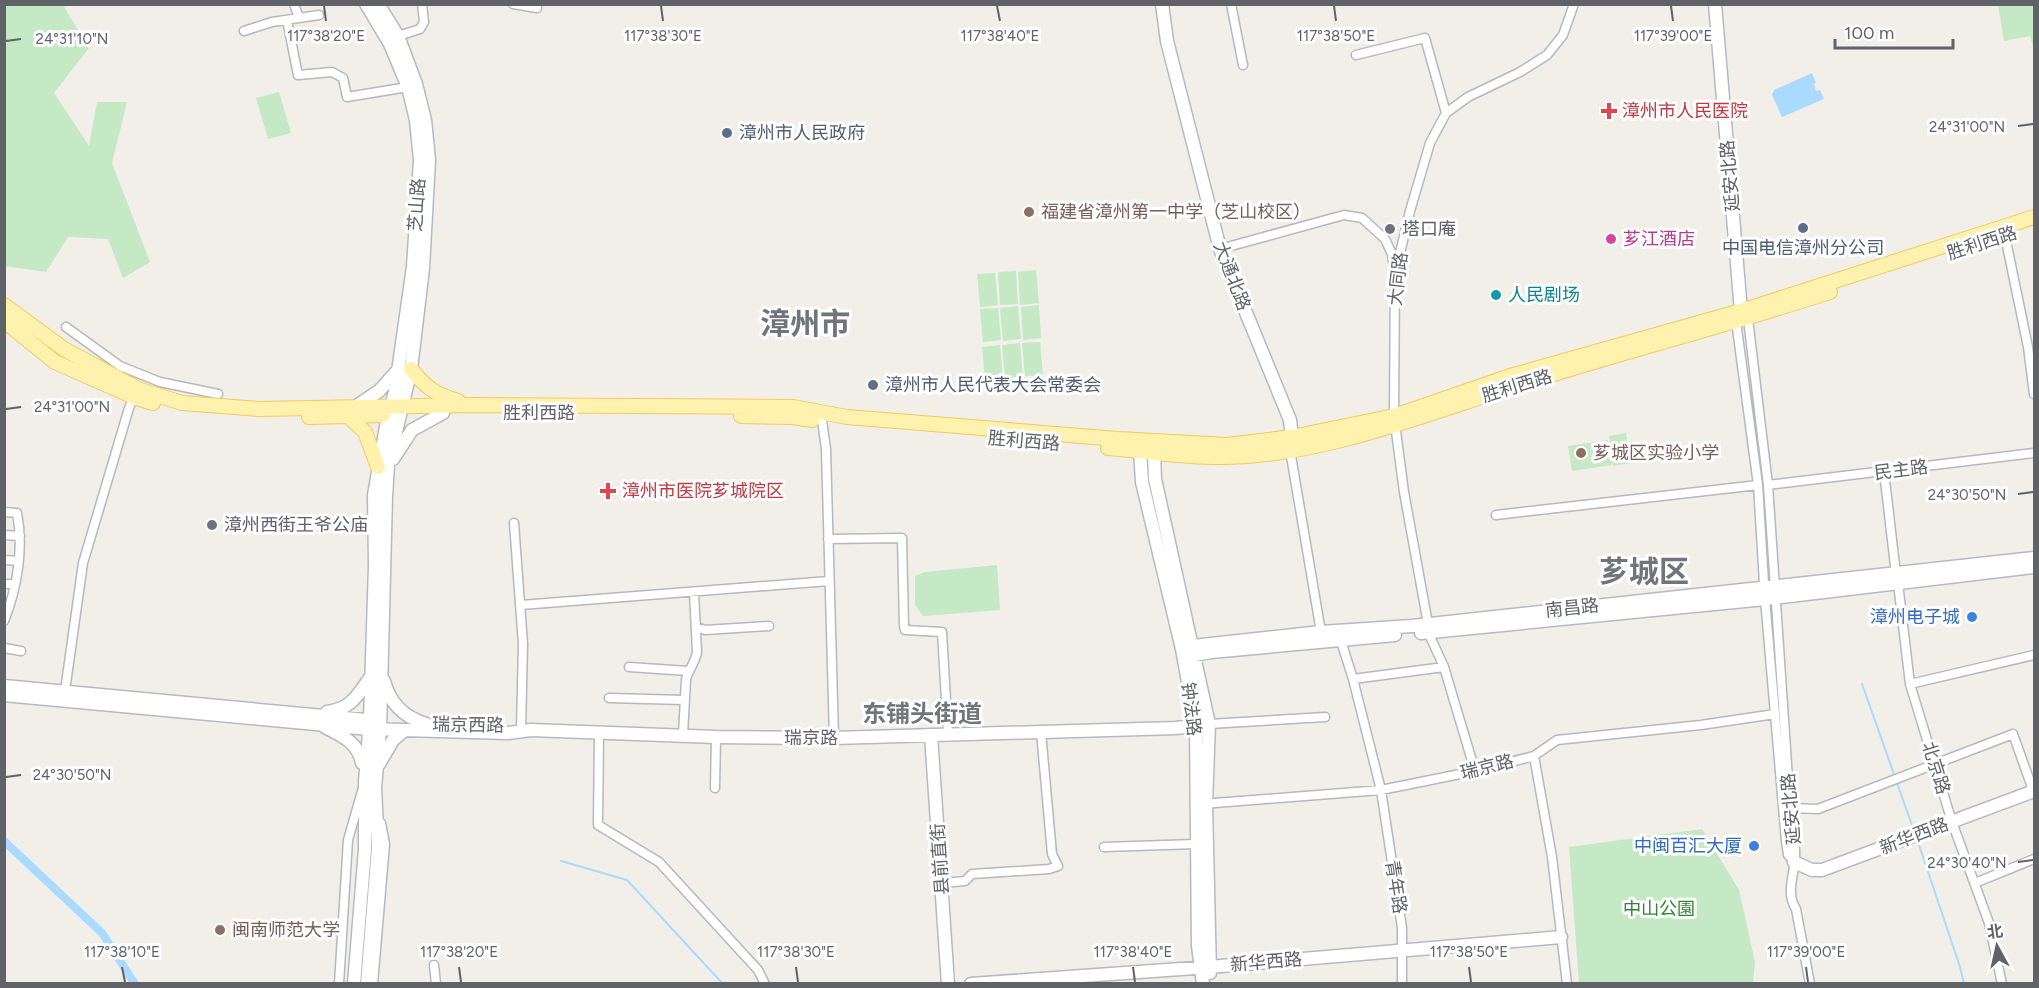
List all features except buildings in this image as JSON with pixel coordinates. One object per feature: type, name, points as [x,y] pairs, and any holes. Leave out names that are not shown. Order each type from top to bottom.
[{"type":"main road","name":"胜利西路","points":[[1742,317],[2034,217]]},
{"type":"main road","name":"胜利西路","points":[[4,321],[55,362],[180,411],[285,417],[395,410],[444,413],[822,418],[1148,446],[1227,457],[1394,421],[1742,317],[2034,226]]},
{"type":"main road","points":[[4,305],[64,349],[136,393],[182,404],[352,412],[383,466]]},
{"type":"main road","points":[[405,369],[425,387],[443,396],[472,405]]},
{"type":"main road","points":[[395,410],[472,405],[793,407],[822,418]]},
{"type":"street","points":[[294,4],[298,18]]},
{"type":"street","name":"芝山路","points":[[366,4],[390,44],[408,87],[416,120],[420,160],[405,369]]},
{"type":"street","points":[[367,984],[372,849],[370,780],[376,675],[374,495],[383,466],[405,369],[423,268],[429,160],[425,120],[416,84],[398,36],[378,4]]},
{"type":"street","points":[[398,36],[420,29],[423,22],[422,4]]},
{"type":"street","points":[[513,4],[537,8]]},
{"type":"street","name":"大通北路","points":[[1162,4],[1167,41],[1220,249],[1290,420],[1291,444],[1321,632]]},
{"type":"street","points":[[1231,4],[1243,64]]},
{"type":"street","name":"大同路","points":[[1475,771],[1444,667],[1428,628],[1404,492],[1394,421],[1395,274],[1430,143],[1446,113],[1468,97],[1520,72],[1547,55],[1563,35],[1574,4]]},
{"type":"street","name":"延安北路","points":[[1715,4],[1742,317],[1763,485],[1775,714],[1786,841],[1788,855],[1794,862]]},
{"type":"street","points":[[244,31],[272,22],[319,15]]},
{"type":"street","points":[[287,20],[298,75],[332,72],[343,78],[347,97],[408,87]]},
{"type":"street","points":[[1356,55],[1425,38],[1446,113]]},
{"type":"street","points":[[1220,249],[1344,215],[1362,218],[1385,239],[1392,254],[1395,274]]},
{"type":"street","points":[[2005,236],[2028,347],[2034,394]]},
{"type":"street","points":[[66,327],[120,366],[160,382],[218,394]]},
{"type":"street","points":[[352,412],[405,369]]},
{"type":"street","points":[[154,396],[160,382]]},
{"type":"street","points":[[64,691],[83,563],[129,408],[136,393]]},
{"type":"street","points":[[383,466],[412,430],[444,413]]},
{"type":"street","points":[[822,418],[826,449],[834,738]]},
{"type":"street","name":"钟法路","points":[[1148,446],[1142,482],[1188,652],[1202,725],[1201,804],[1205,967],[1203,984]]},
{"type":"street","name":"民主路","points":[[1496,514],[1884,472],[2034,453]]},
{"type":"street","name":"北京路","points":[[1884,472],[1910,684],[1952,822],[1989,923],[2002,984]]},
{"type":"street","points":[[4,512],[17,513],[20,536],[15,584],[6,615]]},
{"type":"street","points":[[514,523],[523,644],[521,730]]},
{"type":"street","points":[[4,535],[20,536]]},
{"type":"street","points":[[828,539],[902,538],[904,626],[905,630],[942,632],[948,734]]},
{"type":"street","name":"南昌路","points":[[1188,652],[1341,641],[1428,628],[1897,578],[2034,558]]},
{"type":"street","points":[[4,560],[18,561]]},
{"type":"street","name":"南昌路","points":[[1897,578],[2034,567]]},
{"type":"street","points":[[521,605],[829,581]]},
{"type":"street","points":[[4,584],[15,584]]},
{"type":"street","points":[[683,735],[686,679],[688,671],[696,662],[694,592]]},
{"type":"street","name":"延安北路","points":[[1770,593],[1795,852],[1794,862]]},
{"type":"street","points":[[696,627],[705,630],[769,626]]},
{"type":"street","name":"南昌路","points":[[1188,652],[1321,632],[1428,628]]},
{"type":"street","name":"青年路","points":[[1341,641],[1381,790],[1402,928],[1402,984]]},
{"type":"street","points":[[4,648],[21,651]]},
{"type":"street","points":[[1910,684],[2034,655]]},
{"type":"street","points":[[629,667],[688,671]]},
{"type":"street","points":[[1353,679],[1444,667]]},
{"type":"street","points":[[318,720],[351,704],[376,675]]},
{"type":"street","points":[[376,675],[396,707],[411,719],[426,724]]},
{"type":"street","name":"瑞京西路","points":[[4,686],[318,720]]},
{"type":"street","name":"瑞京西路","points":[[4,695],[318,720],[405,730],[508,733],[521,730]]},
{"type":"street","points":[[609,698],[685,700]]},
{"type":"street","name":"瑞京路","points":[[1201,804],[1381,790],[1475,771],[1534,756],[1557,740],[1701,725],[1775,714]]},
{"type":"street","points":[[1202,725],[1325,717]]},
{"type":"street","points":[[318,720],[351,741],[360,751],[370,780],[386,844],[374,984]]},
{"type":"street","name":"瑞京西路","points":[[374,725],[509,724],[521,730]]},
{"type":"street","name":"瑞京路","points":[[521,730],[716,737],[834,738],[1176,728],[1202,725]]},
{"type":"street","points":[[339,984],[348,840],[370,780],[381,758],[393,740],[405,730]]},
{"type":"street","points":[[942,883],[965,881],[972,874],[1049,869],[1058,866],[1052,854],[1041,732]]},
{"type":"street","points":[[599,733],[598,825],[659,862],[758,970],[765,984]]},
{"type":"street","points":[[1790,808],[1818,809],[2013,734],[2034,791]]},
{"type":"street","name":"县前直街","points":[[931,735],[948,984]]},
{"type":"street","points":[[716,737],[716,788]]},
{"type":"street","points":[[1534,756],[1552,857],[1567,984]]},
{"type":"street","name":"新华西路","points":[[1794,862],[1812,870],[1822,870],[2034,791]]},
{"type":"street","name":"钟法路","points":[[1201,804],[1196,844],[1198,946],[1211,984]]},
{"type":"street","points":[[1104,847],[1196,844]]},
{"type":"street","points":[[354,984],[372,849]]},
{"type":"street","points":[[1975,883],[2034,860]]},
{"type":"street","points":[[1794,862],[1790,900],[1796,909],[1810,984]]},
{"type":"street","name":"新华西路","points":[[971,984],[1562,938]]},
{"type":"street","points":[[434,964],[436,984]]},
{"type":"green space","points":[[4,5],[63,5],[89,48],[54,93],[89,146],[97,102],[127,102],[112,163],[150,262],[123,278],[108,239],[68,237],[46,272],[5,266]]},
{"type":"green space","points":[[1998,5],[2034,5],[2034,50],[2030,36],[2004,41]]},
{"type":"green space","points":[[279,92],[291,133],[268,139],[256,98]]},
{"type":"green space","points":[[1036,270],[1039,303],[1020,305],[1018,272]]},
{"type":"green space","points":[[1016,271],[1018,304],[1000,305],[998,272]]},
{"type":"green space","points":[[995,273],[998,305],[980,307],[977,274]]},
{"type":"green space","points":[[1039,305],[1041,338],[1023,340],[1021,307]]},
{"type":"green space","points":[[1018,306],[1021,339],[1003,341],[1000,308]]},
{"type":"green space","points":[[998,308],[1001,340],[983,342],[980,309]]},
{"type":"green space","points":[[1040,342],[1043,375],[1025,376],[1022,343]]},
{"type":"green space","points":[[1020,343],[1023,376],[1005,378],[1002,345]]},
{"type":"green space","points":[[1000,345],[1003,378],[985,379],[982,347]]},
{"type":"green space","points":[[1626,433],[1631,463],[1613,466],[1609,436]]},
{"type":"green space","points":[[1608,440],[1612,465],[1572,471],[1568,446]]},
{"type":"green space","points":[[997,565],[1000,610],[923,616],[915,605],[915,576],[925,572]]},
{"type":"green space","name":"中山公園","points":[[1702,829],[1739,890],[1755,962],[1753,983],[1579,983],[1569,847]]},
{"type":"water","points":[[1812,73],[1816,91],[1820,90],[1824,99],[1782,117],[1772,95],[1774,90]]},
{"type":"waterway","points":[[1862,684],[1895,777]]},
{"type":"waterway","points":[[1897,783],[1914,831]]},
{"type":"waterway","points":[[1917,839],[1964,984]]},
{"type":"waterway","points":[[4,841],[102,933],[135,984]]},
{"type":"waterway","points":[[561,861],[627,880],[723,984]]},
{"type":"place","name":"漳州市人民医院","points":[[1609,111]]},
{"type":"place","name":"漳州市人民政府","points":[[727,133]]},
{"type":"place","name":"福建省漳州第一中学（芝山校区）","points":[[1029,212]]},
{"type":"place","name":"中国电信漳州分公司","points":[[1803,228]]},
{"type":"place","name":"塔口庵","points":[[1390,229]]},
{"type":"place","name":"芗江酒店","points":[[1611,239]]},
{"type":"place","name":"人民剧场","points":[[1496,295]]},
{"type":"place","name":"漳州市人民代表大会常委会","points":[[873,385]]},
{"type":"place","name":"芗城区实验小学","points":[[1581,453]]},
{"type":"place","name":"漳州市医院芗城院区","points":[[608,491]]},
{"type":"place","name":"漳州西街王爷公庙","points":[[212,525]]},
{"type":"place","name":"漳州电子城","points":[[1972,617]]},
{"type":"place","name":"中闽百汇大厦","points":[[1754,846]]},
{"type":"place","name":"闽南师范大学","points":[[220,930]]},
{"type":"district","name":"漳州市","points":[[805,324]]},
{"type":"district","name":"芗城区","points":[[1644,572]]},
{"type":"district","name":"东铺头街道","points":[[922,714]]}]
